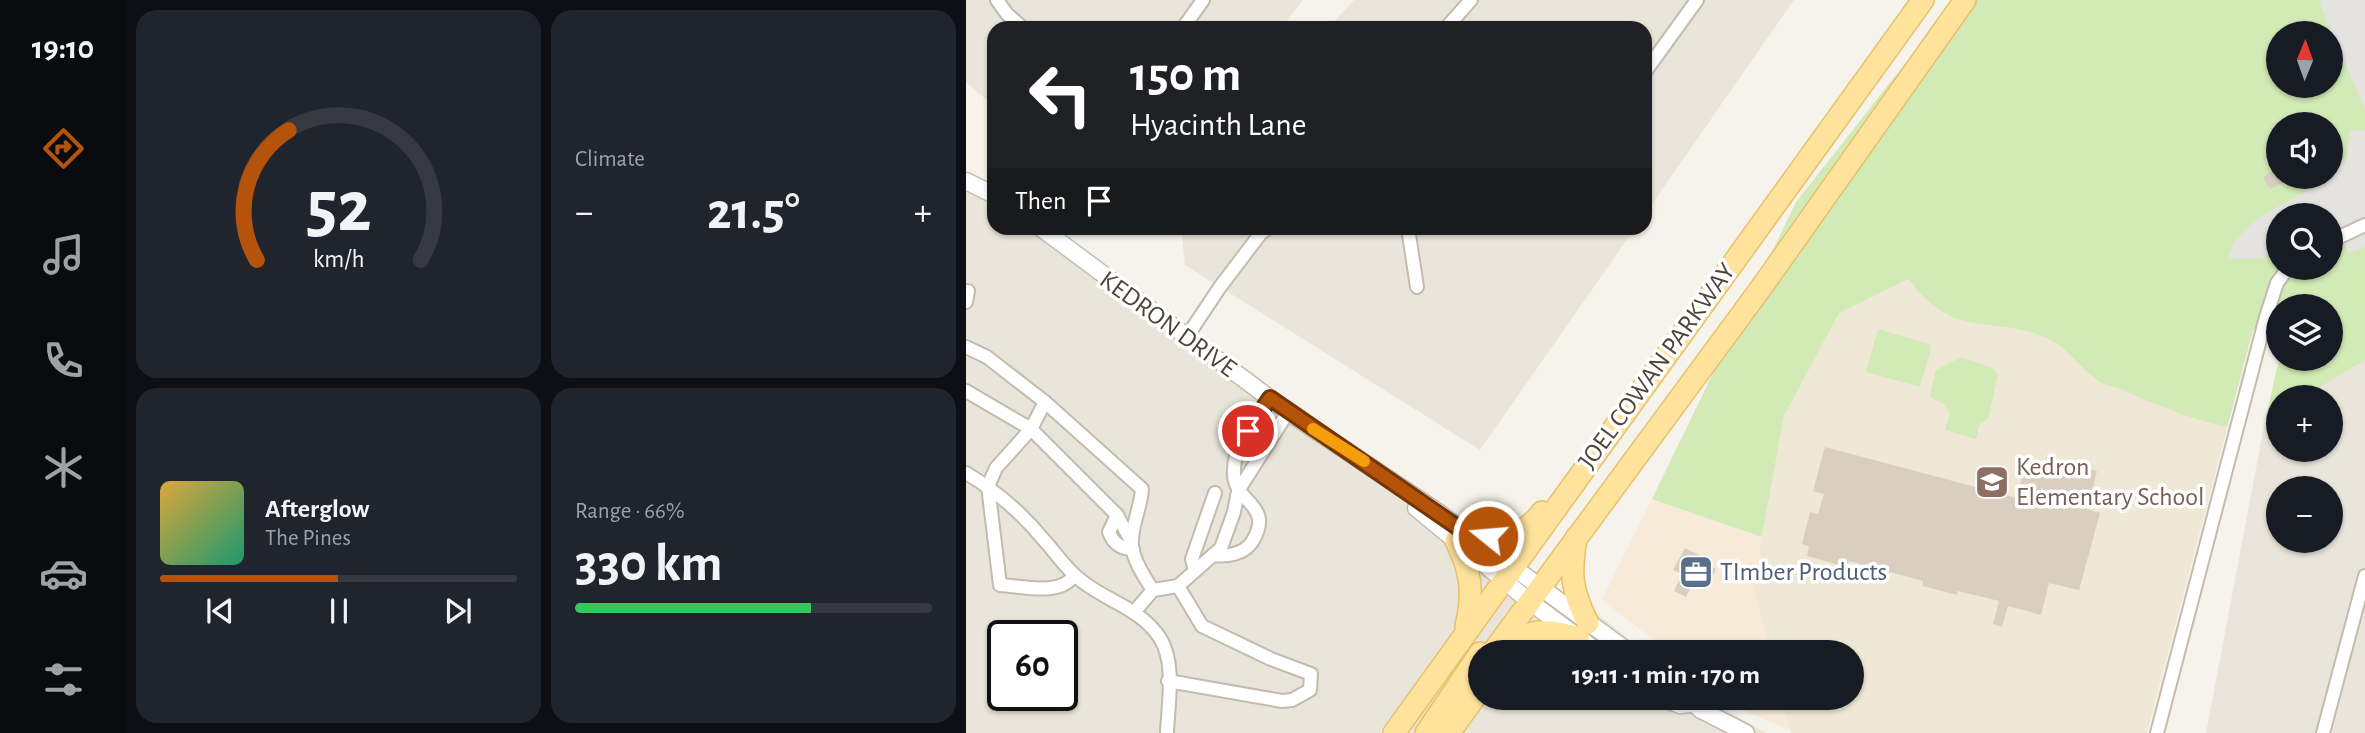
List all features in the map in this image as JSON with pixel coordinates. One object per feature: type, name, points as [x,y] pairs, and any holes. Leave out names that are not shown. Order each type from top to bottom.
[{"type":"main road","name":"JOEL COWAN PARKWAY","points":[[1497,640],[1521,584],[1617,421],[1923,0]]},
{"type":"main road","name":"JOEL COWAN PARKWAY","points":[[1394,733],[1463,638],[1576,536],[1761,288],[1965,0]]},
{"type":"main road","points":[[1490,640],[1508,615],[1513,596],[1537,551],[1618,435],[1631,402]]},
{"type":"main road","points":[[1463,638],[1472,601],[1472,581],[1461,537],[1505,536],[1532,526],[1591,444],[1617,421]]},
{"type":"main road","points":[[1520,640],[1526,634],[1545,630],[1583,630],[1571,581],[1576,536]]},
{"type":"main road","points":[[1426,733],[1468,672]]},
{"type":"main road","points":[[1436,733],[1468,686]]},
{"type":"main road","points":[[1449,733],[1468,707]]},
{"type":"street","points":[[997,0],[1015,21]]},
{"type":"street","points":[[1188,21],[1203,0]]},
{"type":"street","points":[[1452,21],[1471,0]]},
{"type":"street","points":[[1652,62],[1697,0]]},
{"type":"street","points":[[966,181],[987,192]]},
{"type":"street","points":[[2343,235],[2365,225]]},
{"type":"street","name":"KEDRON DRIVE","points":[[1050,235],[1583,630],[1603,640]]},
{"type":"street","points":[[1186,338],[1259,235]]},
{"type":"street","points":[[1409,235],[1417,288]]},
{"type":"street","points":[[2157,733],[2266,317],[2279,280]]},
{"type":"street","points":[[966,347],[987,357],[1045,402],[1142,489],[1141,509],[1132,545],[1140,571],[1153,590]]},
{"type":"street","points":[[966,391],[1031,429],[1117,515],[1109,531],[1112,540],[1120,546],[1132,545]]},
{"type":"street","points":[[1213,555],[1231,555],[1247,548],[1259,530],[1258,513],[1251,502],[1238,491],[1234,477],[1238,447],[1270,398]]},
{"type":"street","points":[[1045,402],[1031,429],[996,468],[988,486],[1000,585],[1058,588],[1069,583],[1074,575]]},
{"type":"street","points":[[1135,611],[1153,590],[1178,586],[1221,548],[1234,512],[1238,491],[1288,412]]},
{"type":"street","points":[[966,473],[988,486],[1017,510],[1074,575],[1102,595],[1135,611],[1160,638],[1168,658],[1167,733]]},
{"type":"street","points":[[1195,571],[1192,559],[1215,493]]},
{"type":"street","points":[[2323,733],[2365,576]]},
{"type":"street","points":[[1168,681],[1282,701],[1292,700],[1310,690],[1311,674],[1202,626],[1178,586]]},
{"type":"street","name":"KEDRON DRIVE","points":[[1583,630],[1590,640]]},
{"type":"street","points":[[1705,710],[1746,733]]},
{"type":"shaded area","points":[[966,0],[1303,0],[1286,21],[987,21],[987,100],[966,82]]},
{"type":"shaded area","points":[[1354,0],[1794,0],[1652,204],[1652,21],[1334,21]]},
{"type":"shaded area","points":[[2320,0],[2365,0],[2365,110],[2343,58],[2343,21],[2327,21]]},
{"type":"shaded area","points":[[2365,130],[2365,247],[2348,253],[2343,241],[2343,203],[2285,203],[2310,189],[2343,189],[2343,163],[2348,157],[2349,131]]},
{"type":"shaded area","points":[[966,181],[987,193],[987,235],[1053,235],[1252,372],[1297,408],[1374,458],[1532,574],[1596,613],[1630,640],[1468,640],[1468,710],[1727,710],[1766,733],[966,733]]},
{"type":"shaded area","points":[[2266,214],[2264,258],[2228,258],[2234,241]]},
{"type":"shaded area","name":"Kedron Elementary School","points":[[2013,229],[2253,330],[2147,733],[1791,733],[1785,710],[1864,710],[1864,640],[1767,640],[1753,588],[1784,416],[1839,313]]},
{"type":"shaded area","points":[[1182,235],[1630,235],[1480,450],[1185,265]]},
{"type":"shaded area","points":[[2365,360],[2365,733],[2206,733],[2265,421],[2266,462],[2343,462],[2343,385],[2324,385]]},
{"type":"shaded area","points":[[1652,499],[1747,529],[1762,537],[1753,588],[1767,640],[1654,640],[1602,600]]},
{"type":"shaded area","points":[[1745,710],[1785,710],[1791,731]]},
{"type":"green space","points":[[1955,0],[2365,0],[2365,360],[2324,385],[2273,385],[2276,371],[2343,371],[2343,294],[2266,294],[2266,320],[2253,330],[2227,427],[2173,411],[2100,382],[2047,338],[2027,331],[1957,319],[1925,298],[1909,279],[1839,313],[1784,416],[1762,537],[1652,499],[1796,202]]},
{"type":"green space","points":[[1878,329],[1932,345],[1920,387],[1866,372]]},
{"type":"green space","points":[[1961,357],[1993,368],[1998,375],[1988,419],[1980,424],[1976,439],[1945,430],[1950,414],[1944,404],[1930,395],[1936,370]]},
{"type":"building","name":"Kedron Elementary School","points":[[1825,447],[2017,498],[2023,473],[2041,477],[2046,457],[2097,471],[2087,509],[2100,513],[2079,590],[2049,583],[2041,615],[2008,606],[2002,627],[1993,624],[1999,601],[1958,591],[1957,595],[1923,586],[1923,581],[1849,561],[1846,567],[1807,556],[1809,546],[1802,544],[1810,512],[1818,514],[1824,494],[1813,491]]},
{"type":"building","name":"TImber Products","points":[[1685,548],[1712,561],[1710,566],[1716,569],[1712,578],[1705,575],[1701,583],[1694,580],[1686,597],[1674,591],[1682,574],[1673,570]]},
{"type":"slow traffic","points":[[1313,429],[1364,461]]},
{"type":"place","name":"Kedron Elementary School","points":[[1992,482]]},
{"type":"place","name":"TImber Products","points":[[1696,572]]},
{"type":"route","points":[[1248,431],[1270,398],[1466,533],[1488,536]]}]
